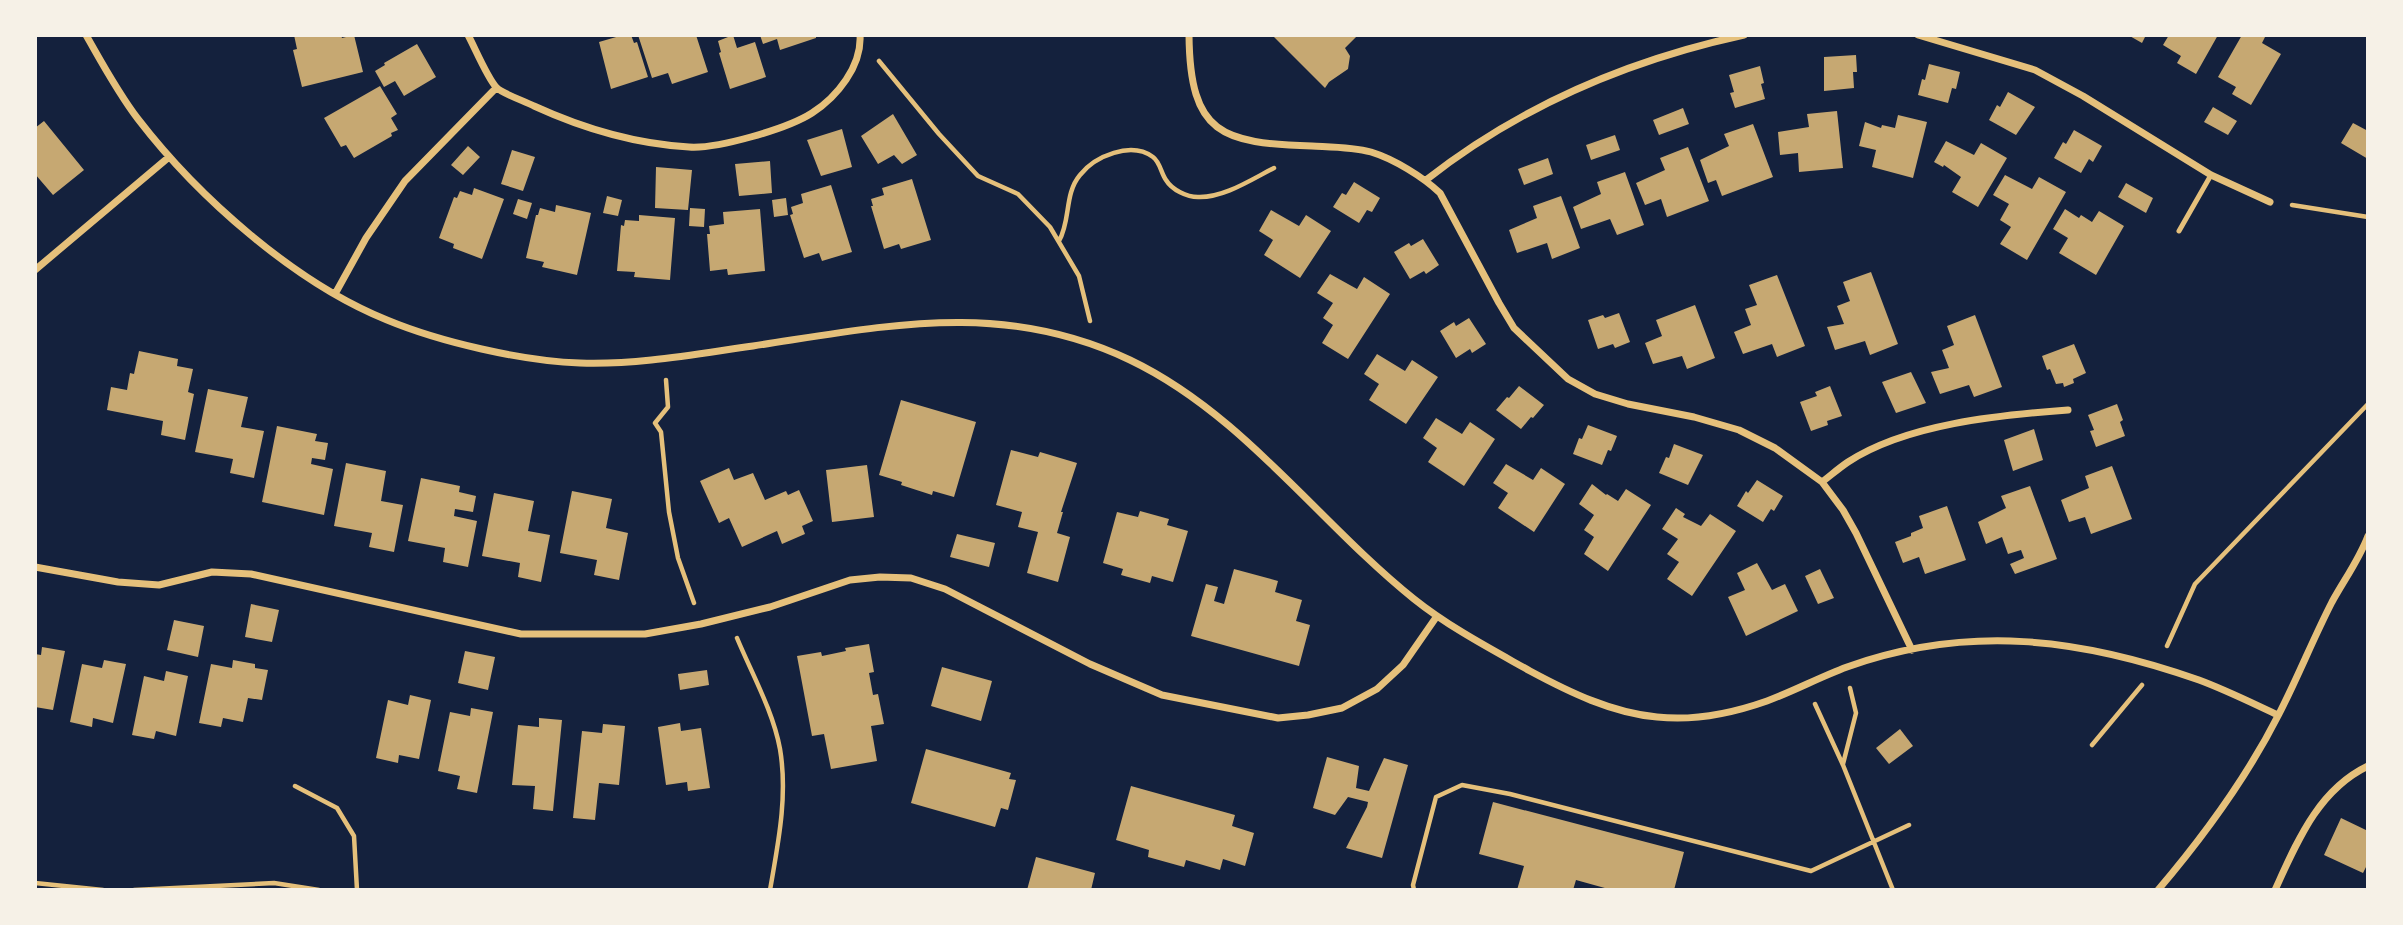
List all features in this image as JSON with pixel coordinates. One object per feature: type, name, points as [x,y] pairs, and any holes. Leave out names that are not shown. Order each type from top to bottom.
[{"type":"street","points":[[86,35],[135,114],[169,157],[213,201],[286,262],[335,294],[386,320],[445,339],[530,358],[584,363],[665,359],[890,325],[945,321],[1038,328],[1088,342],[1133,361],[1187,393],[1232,429],[1383,572],[1437,616],[1564,690],[1609,707],[1655,717],[1725,713],[1767,701],[1877,657],[1958,642],[2012,639],[2109,653],[2158,666],[2206,683],[2278,715]]},
{"type":"street","points":[[468,35],[496,88],[561,118],[602,131],[690,148],[734,142],[811,114],[834,95],[849,74],[861,50],[860,35]]},
{"type":"street","points":[[1189,35],[1189,62],[1201,109],[1215,126],[1231,137],[1250,142],[1338,147],[1371,152],[1426,180],[1440,193],[1451,209],[1514,328],[1568,379],[1595,394],[1628,404],[1694,417],[1739,430],[1775,448],[1822,482],[1856,533],[1912,650]]},
{"type":"street","points":[[1426,180],[1462,151],[1567,93],[1696,45],[1744,35]]},
{"type":"street","points":[[1918,35],[2035,70],[2083,96],[2211,175],[2270,202]]},
{"type":"street","points":[[335,294],[366,238],[405,181],[496,88]]},
{"type":"street","points":[[35,270],[169,157]]},
{"type":"street","points":[[1822,482],[1849,461],[1916,432],[2025,413],[2068,410]]},
{"type":"street","points":[[2361,556],[2368,536]]},
{"type":"street","points":[[2158,890],[2179,866],[2241,780],[2278,715],[2333,601],[2368,548]]},
{"type":"street","points":[[35,567],[118,582],[159,585],[212,572],[251,574],[520,634],[645,634],[770,607],[850,580],[911,578],[945,589],[1090,664],[1162,695],[1278,718],[1342,708],[1377,689],[1403,665],[1437,616]]},
{"type":"street","points":[[2275,890],[2310,820],[2327,797],[2351,774],[2368,766]]},
{"type":"lane","points":[[2179,231],[2211,175]]},
{"type":"path","points":[[861,50],[873,55],[978,176],[1018,194],[1050,227],[1079,276],[1090,319],[1088,342]]},
{"type":"path","points":[[1059,241],[1066,229],[1071,188],[1080,174],[1098,159],[1125,151],[1141,151],[1155,158],[1167,182],[1182,194],[1198,198],[1217,194],[1274,168],[1280,160],[1283,145]]},
{"type":"path","points":[[2270,202],[2368,217]]},
{"type":"path","points":[[665,359],[668,407],[655,423],[661,432],[669,512],[678,558],[701,624]]},
{"type":"path","points":[[2092,745],[2158,666],[2195,584],[2368,404]]},
{"type":"path","points":[[728,617],[772,720],[780,750],[783,794],[780,835],[770,890]]},
{"type":"path","points":[[1843,765],[1856,713],[1844,668]]},
{"type":"path","points":[[1806,684],[1843,765],[1893,890]]},
{"type":"path","points":[[1414,890],[1413,885],[1436,797],[1462,785],[1510,794],[1811,871],[1909,825]]},
{"type":"path","points":[[295,786],[337,808],[354,836],[357,890]]},
{"type":"path","points":[[35,883],[103,890]]},
{"type":"path","points":[[134,890],[274,883],[319,890]]},
{"type":"building","points":[[294,35],[341,35],[342,38],[354,35],[363,72],[302,87],[293,50],[297,49]]},
{"type":"building","points":[[631,35],[634,43],[637,42],[648,77],[611,89],[599,42]]},
{"type":"building","points":[[638,35],[696,35],[708,72],[672,84],[668,73],[652,78]]},
{"type":"building","points":[[733,35],[737,48],[755,42],[766,77],[730,89],[718,41]]},
{"type":"building","points":[[760,35],[816,35],[816,38],[780,50],[777,39],[763,44]]},
{"type":"building","points":[[1272,35],[1358,35],[1345,48],[1350,56],[1348,69],[1325,88]]},
{"type":"building","points":[[2128,35],[2146,35],[2142,43]]},
{"type":"building","points":[[2169,35],[2218,35],[2196,74],[2177,63],[2181,56],[2163,45]]},
{"type":"building","points":[[2242,35],[2266,35],[2262,43],[2281,54],[2251,105],[2232,94],[2236,87],[2218,77]]},
{"type":"building","points":[[417,44],[436,77],[404,96],[395,81],[384,87],[375,71]]},
{"type":"building","points":[[1856,55],[1854,88],[1824,91],[1824,57]]},
{"type":"building","points":[[1929,64],[1960,72],[1956,89],[1952,88],[1948,103],[1918,95]]},
{"type":"building","points":[[1760,66],[1765,99],[1735,108],[1730,93],[1734,92],[1729,75]]},
{"type":"building","points":[[380,86],[397,114],[391,118],[398,130],[354,158],[346,145],[341,147],[324,118]]},
{"type":"building","points":[[2008,92],[2035,107],[2016,135],[1989,120]]},
{"type":"building","points":[[2213,107],[2237,121],[2228,135],[2204,122]]},
{"type":"building","points":[[1683,108],[1689,124],[1659,135],[1653,120]]},
{"type":"building","points":[[1837,111],[1843,168],[1799,172],[1798,153],[1780,155],[1778,132],[1809,127],[1807,114]]},
{"type":"building","points":[[893,114],[917,155],[902,164],[894,155],[878,164],[861,136]]},
{"type":"building","points":[[1898,115],[1927,122],[1913,178],[1872,167],[1876,150],[1859,146],[1865,122],[1881,128],[1882,125],[1895,128]]},
{"type":"building","points":[[44,121],[84,170],[53,195],[35,174],[35,128]]},
{"type":"building","points":[[2353,123],[2368,131],[2368,159],[2341,143]]},
{"type":"building","points":[[1753,124],[1773,177],[1722,196],[1716,180],[1708,183],[1700,160],[1729,146],[1724,134]]},
{"type":"building","points":[[842,129],[852,167],[821,176],[807,140]]},
{"type":"building","points":[[2074,130],[2102,146],[2093,162],[2089,159],[2081,173],[2054,158]]},
{"type":"building","points":[[1615,135],[1620,150],[1591,160],[1586,145]]},
{"type":"building","points":[[1946,141],[1974,155],[1981,143],[2007,158],[1978,207],[1952,192],[1961,177],[1944,165],[1943,167],[1934,162]]},
{"type":"building","points":[[468,146],[480,157],[463,175],[451,165]]},
{"type":"building","points":[[1688,147],[1709,201],[1667,217],[1661,199],[1645,205],[1636,183],[1665,170],[1660,158]]},
{"type":"building","points":[[512,150],[535,157],[523,191],[501,184]]},
{"type":"building","points":[[1548,158],[1553,174],[1524,185],[1518,169]]},
{"type":"building","points":[[770,161],[772,193],[739,196],[735,164]]},
{"type":"building","points":[[656,167],[692,170],[688,210],[655,208]]},
{"type":"building","points":[[1625,172],[1644,225],[1617,235],[1610,219],[1581,229],[1573,207],[1601,194],[1597,182]]},
{"type":"building","points":[[2005,175],[2032,189],[2039,177],[2066,192],[2027,260],[2000,244],[2011,227],[2000,220],[2009,204],[1993,195]]},
{"type":"building","points":[[912,179],[931,240],[901,249],[899,244],[884,249],[871,199],[884,195],[882,188]]},
{"type":"building","points":[[1354,182],[1380,198],[1372,212],[1367,210],[1359,223],[1333,207],[1342,193],[1346,195]]},
{"type":"building","points":[[2126,183],[2153,198],[2146,213],[2118,197]]},
{"type":"building","points":[[831,185],[852,252],[822,261],[819,253],[804,258],[790,215],[793,214],[791,207],[803,203],[801,194]]},
{"type":"building","points":[[474,188],[504,199],[482,259],[453,248],[454,244],[439,238],[454,197],[457,198],[460,191],[472,195]]},
{"type":"building","points":[[607,196],[622,200],[618,216],[603,213]]},
{"type":"building","points":[[1561,196],[1580,248],[1552,259],[1547,243],[1517,253],[1509,230],[1537,218],[1533,206]]},
{"type":"building","points":[[786,198],[788,215],[774,217],[772,200]]},
{"type":"building","points":[[518,199],[532,203],[527,219],[513,214]]},
{"type":"building","points":[[556,205],[591,213],[577,275],[542,267],[544,262],[526,258],[536,215],[540,208],[555,212]]},
{"type":"building","points":[[690,208],[705,209],[704,227],[689,226]]},
{"type":"building","points":[[760,209],[765,271],[728,275],[727,269],[710,271],[707,234],[710,234],[709,226],[724,224],[723,212]]},
{"type":"building","points":[[2065,209],[2092,222],[2099,211],[2124,226],[2096,275],[2059,253],[2068,238],[2053,229]]},
{"type":"building","points":[[1271,210],[1299,226],[1306,215],[1331,231],[1300,278],[1264,255],[1273,240],[1259,231]]},
{"type":"building","points":[[639,215],[675,218],[670,280],[634,277],[635,272],[617,271],[621,225],[624,226],[625,220],[639,221]]},
{"type":"building","points":[[1423,239],[1439,265],[1426,274],[1424,271],[1410,279],[1394,252]]},
{"type":"building","points":[[1871,272],[1898,344],[1870,355],[1865,341],[1835,350],[1827,327],[1844,324],[1837,306],[1850,301],[1843,282]]},
{"type":"building","points":[[1330,274],[1357,289],[1364,277],[1390,294],[1348,359],[1322,343],[1333,325],[1323,318],[1333,303],[1317,293]]},
{"type":"building","points":[[1777,275],[1805,346],[1777,357],[1772,344],[1743,354],[1734,332],[1751,325],[1745,309],[1757,305],[1749,285]]},
{"type":"building","points":[[1695,305],[1715,358],[1687,369],[1682,356],[1653,364],[1645,343],[1662,336],[1656,320]]},
{"type":"building","points":[[1619,313],[1630,342],[1615,348],[1613,344],[1598,349],[1588,320]]},
{"type":"building","points":[[1975,315],[2002,387],[1974,397],[1969,385],[1940,394],[1931,372],[1949,368],[1942,350],[1954,345],[1947,326]]},
{"type":"building","points":[[1469,318],[1486,344],[1472,353],[1470,349],[1456,358],[1440,331],[1454,322],[1456,326]]},
{"type":"building","points":[[2074,344],[2086,373],[2064,387],[2063,383],[2056,384],[2042,356]]},
{"type":"building","points":[[139,351],[178,359],[177,366],[193,369],[188,392],[194,394],[185,440],[161,435],[163,421],[107,410],[111,387],[127,390],[130,373],[134,374]]},
{"type":"building","points":[[1377,354],[1405,371],[1412,360],[1438,377],[1406,424],[1369,400],[1379,384],[1364,374]]},
{"type":"building","points":[[1911,372],[1926,403],[1896,413],[1882,382]]},
{"type":"building","points":[[1519,386],[1544,405],[1521,429],[1496,410]]},
{"type":"building","points":[[1830,386],[1842,416],[1811,431],[1800,402],[1817,396],[1815,392]]},
{"type":"building","points":[[208,389],[248,397],[241,427],[264,431],[254,478],[230,473],[233,459],[195,452]]},
{"type":"building","points":[[901,400],[976,422],[954,497],[933,491],[932,495],[879,475]]},
{"type":"building","points":[[2117,404],[2125,436],[2096,447],[2090,431],[2094,430],[2088,415]]},
{"type":"building","points":[[1436,418],[1462,434],[1470,422],[1495,439],[1464,486],[1428,462],[1437,448],[1423,438]]},
{"type":"building","points":[[1588,425],[1617,436],[1602,465],[1573,454]]},
{"type":"building","points":[[277,426],[317,434],[315,441],[328,443],[325,460],[312,458],[311,464],[333,469],[324,515],[262,502]]},
{"type":"building","points":[[2034,429],[2043,460],[2013,471],[2004,440]]},
{"type":"building","points":[[1674,444],[1703,455],[1688,485],[1659,473]]},
{"type":"building","points":[[1011,450],[1038,457],[1040,452],[1077,463],[1057,533],[1070,537],[1058,582],[1027,573],[1038,532],[1018,527],[1022,512],[996,505]]},
{"type":"building","points":[[346,463],[386,471],[381,501],[403,505],[394,552],[369,547],[372,533],[334,526]]},
{"type":"building","points":[[1506,464],[1533,480],[1541,468],[1565,484],[1534,532],[1498,508],[1508,493],[1493,483]]},
{"type":"building","points":[[867,465],[874,517],[832,522],[826,470]]},
{"type":"building","points":[[2112,466],[2132,519],[2091,534],[2085,517],[2069,522],[2061,500],[2089,488],[2085,476]]},
{"type":"building","points":[[729,468],[734,480],[753,473],[765,500],[786,491],[788,495],[799,490],[813,521],[802,526],[805,534],[782,544],[777,531],[742,547],[729,518],[719,523],[700,481]]},
{"type":"building","points":[[421,478],[460,486],[459,492],[476,496],[473,512],[455,509],[454,516],[477,521],[468,567],[443,562],[445,548],[408,541]]},
{"type":"building","points":[[1757,480],[1783,496],[1763,522],[1737,506]]},
{"type":"building","points":[[1592,484],[1618,501],[1626,489],[1651,505],[1608,571],[1584,554],[1594,537],[1584,530],[1594,515],[1579,504]]},
{"type":"building","points":[[2030,486],[2057,559],[2015,574],[2010,564],[2024,558],[2021,550],[2008,554],[2002,537],[1986,544],[1978,522],[2006,508],[2001,496]]},
{"type":"building","points":[[572,491],[612,499],[606,528],[628,533],[619,580],[594,575],[597,560],[560,553]]},
{"type":"building","points":[[494,493],[534,501],[528,531],[550,535],[541,582],[518,577],[520,563],[482,556]]},
{"type":"building","points":[[1947,506],[1966,560],[1925,574],[1919,557],[1903,563],[1895,542],[1923,528],[1919,516]]},
{"type":"building","points":[[1676,508],[1685,514],[1683,517],[1701,526],[1710,514],[1736,531],[1692,596],[1667,579],[1679,562],[1667,554],[1678,539],[1662,529]]},
{"type":"building","points":[[1140,511],[1169,519],[1167,525],[1188,531],[1173,582],[1152,576],[1150,583],[1121,575],[1123,569],[1103,563],[1117,512],[1138,517]]},
{"type":"building","points":[[957,534],[995,543],[989,567],[950,557]]},
{"type":"building","points":[[1757,563],[1772,590],[1785,584],[1798,611],[1746,636],[1728,597],[1745,590],[1737,573]]},
{"type":"building","points":[[1234,569],[1278,581],[1275,592],[1302,600],[1296,621],[1310,625],[1299,666],[1191,636],[1206,584],[1218,587],[1214,601],[1224,604]]},
{"type":"building","points":[[1820,569],[1834,598],[1818,604],[1805,576]]},
{"type":"building","points":[[251,604],[279,610],[272,642],[245,637]]},
{"type":"building","points":[[174,620],[204,626],[198,657],[167,650]]},
{"type":"building","points":[[869,644],[874,672],[869,673],[873,695],[878,694],[884,724],[871,726],[877,761],[831,769],[824,734],[812,736],[797,656],[821,652],[822,656]]},
{"type":"building","points":[[42,647],[65,651],[53,710],[35,707],[35,654],[41,655]]},
{"type":"building","points":[[465,651],[495,657],[488,690],[458,683]]},
{"type":"building","points":[[104,660],[126,664],[113,723],[93,718],[92,727],[70,722],[82,664],[102,668]]},
{"type":"building","points":[[233,660],[255,664],[255,668],[268,670],[262,700],[248,698],[243,722],[223,718],[221,727],[199,723],[211,664],[232,668]]},
{"type":"building","points":[[942,667],[992,681],[981,721],[931,706]]},
{"type":"building","points":[[707,670],[709,685],[680,690],[678,674]]},
{"type":"building","points":[[166,671],[188,676],[176,736],[156,731],[154,739],[132,735],[144,676],[164,681]]},
{"type":"building","points":[[410,695],[431,700],[419,759],[399,755],[398,763],[376,758],[388,700],[408,705]]},
{"type":"building","points":[[471,708],[493,712],[477,793],[457,789],[460,776],[438,771],[450,712],[470,716]]},
{"type":"building","points":[[539,718],[562,720],[553,811],[533,809],[535,786],[512,785],[518,725],[539,727]]},
{"type":"building","points":[[680,723],[681,731],[701,728],[710,788],[688,791],[687,782],[666,785],[658,727]]},
{"type":"building","points":[[603,724],[625,726],[619,785],[599,783],[595,820],[573,818],[582,731],[602,733]]},
{"type":"building","points":[[1900,729],[1913,746],[1889,764],[1876,748]]},
{"type":"building","points":[[926,749],[1011,773],[1009,779],[1016,780],[1008,810],[1001,808],[995,827],[911,803]]},
{"type":"building","points":[[1327,757],[1359,766],[1356,788],[1369,791],[1384,758],[1408,765],[1382,858],[1346,848],[1368,802],[1348,797],[1335,815],[1313,808]]},
{"type":"building","points":[[1131,786],[1235,815],[1232,826],[1254,833],[1245,866],[1223,859],[1220,870],[1186,860],[1184,867],[1148,857],[1149,850],[1116,840]]},
{"type":"building","points":[[1493,802],[1684,852],[1674,890],[1612,890],[1576,880],[1573,890],[1517,890],[1524,866],[1479,854]]},
{"type":"building","points":[[2341,818],[2368,831],[2368,863],[2363,873],[2324,855]]},
{"type":"building","points":[[1036,857],[1095,873],[1091,890],[1027,890]]}]
